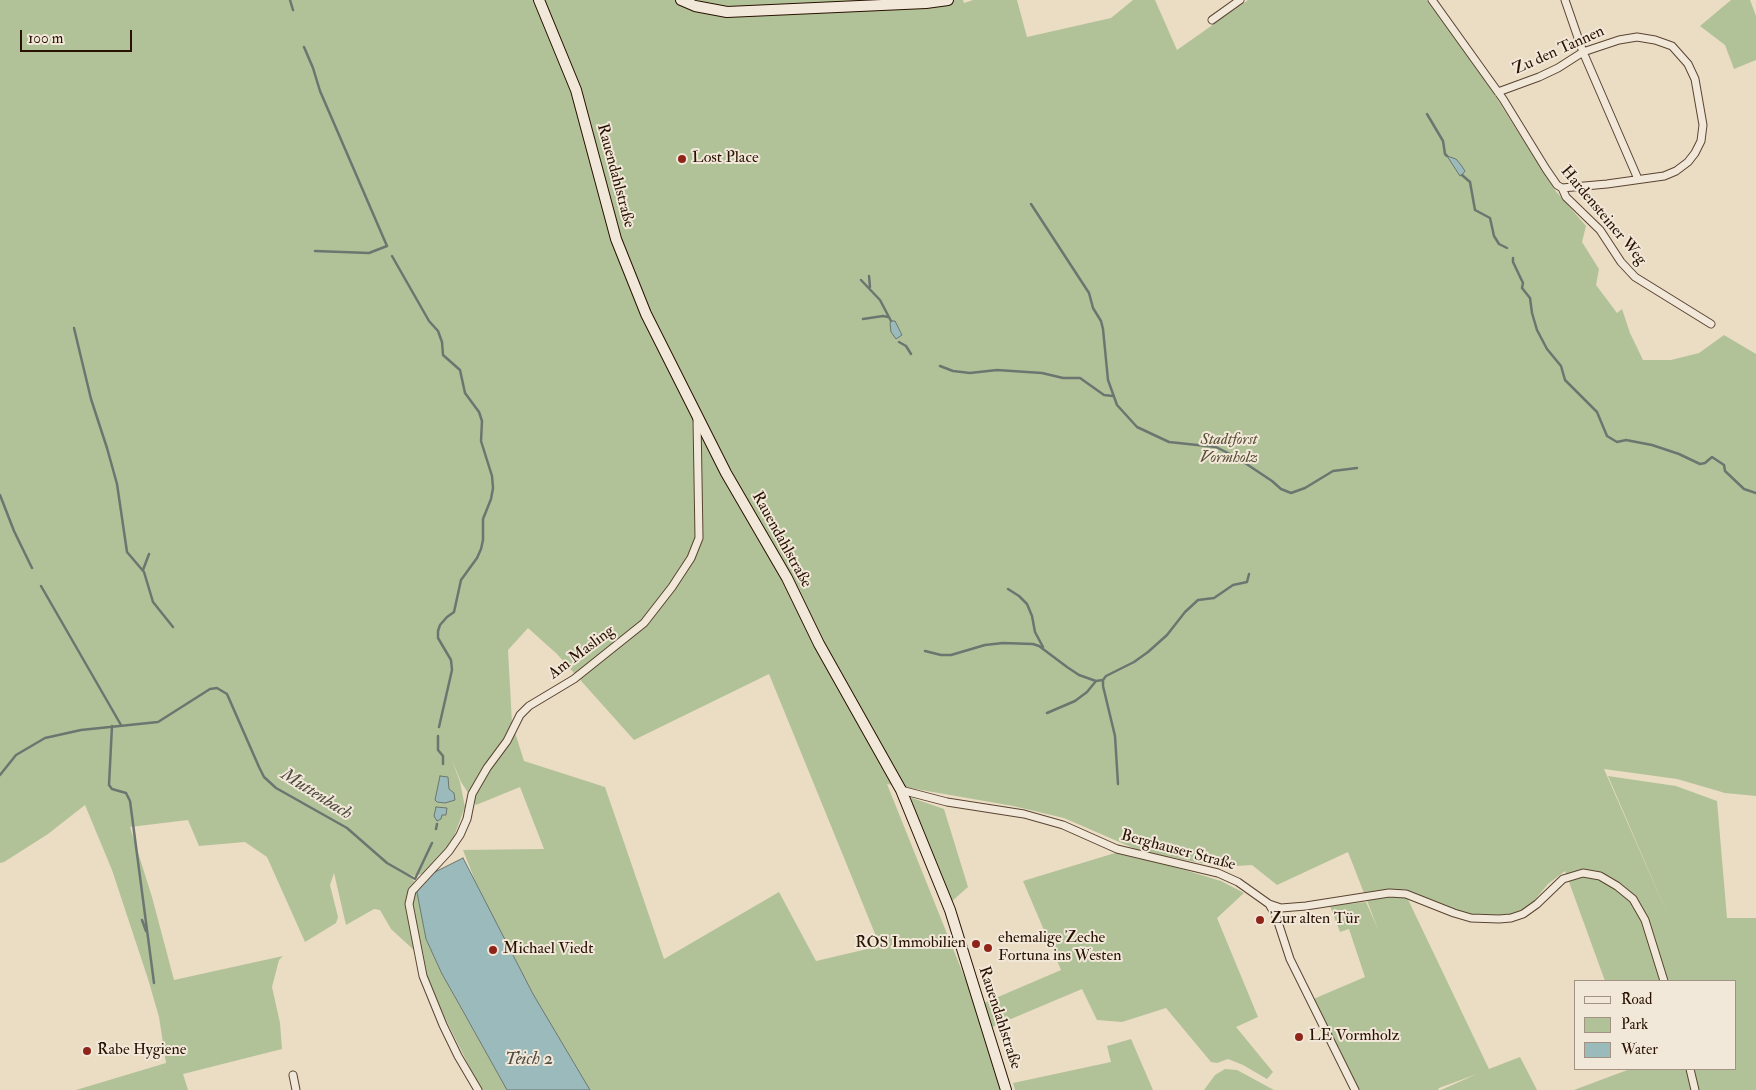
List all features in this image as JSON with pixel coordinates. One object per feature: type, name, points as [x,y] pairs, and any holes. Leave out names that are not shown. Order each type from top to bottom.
[{"type":"street","name":"Rauendahlstraße","points":[[539,0],[576,90],[616,238],[646,314],[726,473],[787,578],[819,644],[901,790],[950,910],[1006,1090]]},
{"type":"street","points":[[680,0],[696,6],[727,12],[926,3],[948,0]]},
{"type":"street","points":[[1212,20],[1240,0]]},
{"type":"street","name":"Hardensteiner Weg","points":[[1432,0],[1498,92],[1557,185],[1562,188],[1566,197],[1600,230],[1621,262],[1635,277],[1711,324]]},
{"type":"street","points":[[1565,0],[1583,52],[1638,180]]},
{"type":"street","name":"Zu den Tannen","points":[[1498,92],[1539,77],[1558,68],[1583,52],[1619,40],[1637,38],[1656,40],[1672,46],[1688,64],[1695,79],[1703,125],[1701,141],[1695,154],[1688,162],[1676,171],[1664,176],[1562,188]]},
{"type":"street","name":"Am Masling","points":[[478,1090],[443,1025],[423,976],[409,904],[412,891],[450,851],[460,835],[467,818],[472,794],[487,768],[507,741],[520,715],[530,706],[574,679],[644,623],[672,587],[691,558],[699,538],[696,412]]},
{"type":"street","name":"Berghauser Straße","points":[[901,790],[947,802],[1024,814],[1063,825],[1117,849],[1218,873],[1238,882],[1269,904],[1281,908],[1389,893],[1406,894],[1454,914],[1485,920],[1499,920],[1523,914],[1537,904],[1563,879],[1583,873],[1600,876],[1618,886],[1633,899],[1645,920],[1664,980]]},
{"type":"street","points":[[1269,904],[1276,916],[1290,959],[1355,1090]]},
{"type":"street","points":[[1690,1070],[1695,1090]]},
{"type":"street","points":[[293,1075],[296,1090]]},
{"type":"green space","name":"Stadtforst Vormholz","points":[[0,0],[963,0],[964,3],[973,0],[1017,0],[1027,37],[1111,18],[1133,0],[1155,0],[1177,50],[1248,0],[1427,0],[1477,67],[1554,189],[1586,226],[1582,242],[1599,269],[1596,285],[1617,313],[1622,309],[1630,333],[1643,360],[1671,360],[1699,353],[1724,335],[1756,354],[1756,796],[1725,793],[1677,779],[1604,769],[1670,920],[1608,776],[1676,786],[1717,801],[1727,918],[1756,918],[1756,1090],[1699,1090],[1694,1070],[1736,1070],[1736,980],[1605,980],[1565,871],[1548,884],[1527,909],[1507,916],[1466,913],[1403,889],[1489,1069],[1520,1057],[1537,1090],[1441,1090],[1477,1074],[1438,1090],[1358,1090],[1311,1000],[1365,977],[1349,929],[1340,932],[1330,906],[1366,902],[1378,929],[1348,852],[1277,885],[1252,865],[1221,867],[1140,851],[1064,818],[1013,806],[887,784],[972,996],[1001,1090],[590,1090],[533,994],[477,886],[463,850],[544,849],[520,787],[476,805],[461,782],[452,760],[460,782],[465,807],[453,839],[447,849],[426,873],[414,876],[406,873],[415,882],[426,939],[442,974],[507,1090],[481,1090],[441,1010],[416,952],[391,929],[380,910],[374,909],[346,925],[334,873],[330,885],[338,917],[336,923],[305,942],[267,857],[245,842],[199,846],[188,820],[130,827],[152,897],[174,980],[283,956],[279,960],[272,987],[280,1023],[282,1049],[183,1074],[188,1090],[76,1090],[166,1063],[159,1017],[148,979],[112,870],[85,805],[48,834],[0,863]],"holes":[[[528,628],[557,654],[634,740],[769,674],[880,946],[816,961],[779,892],[664,959],[605,787],[524,761],[512,723],[508,650]]]},
{"type":"green space","points":[[1731,0],[1750,0],[1756,16],[1756,60],[1734,69],[1725,45],[1700,26]]},
{"type":"green space","points":[[909,797],[944,809],[968,887],[951,902]]},
{"type":"green space","points":[[1115,853],[1175,867],[1221,881],[1244,893],[1217,918],[1258,1017],[1236,1027],[1273,1072],[1267,1079],[1243,1065],[1228,1059],[1217,1063],[1211,1062],[1166,1008],[1122,1022],[1097,1020],[1082,989],[992,1027],[984,1003],[1061,970],[1023,881]]},
{"type":"green space","points":[[1131,1039],[1153,1090],[1015,1090],[1013,1083],[1111,1062],[1107,1046]]},
{"type":"green space","points":[[1225,1069],[1237,1070],[1274,1090],[1204,1090],[1215,1075]]},
{"type":"green space","points":[[1627,1070],[1686,1070],[1691,1090],[1574,1090]]},
{"type":"water","points":[[1447,156],[1456,159],[1461,165],[1465,171],[1462,175],[1460,176]]},
{"type":"water","points":[[891,321],[895,321],[902,335],[896,339],[891,332]]},
{"type":"water","points":[[440,776],[448,777],[449,789],[454,793],[455,800],[445,803],[435,800]]},
{"type":"water","points":[[436,807],[447,808],[446,815],[442,815],[441,819],[437,821],[434,816]]},
{"type":"water","name":"Teich 2","points":[[463,858],[533,994],[590,1090],[507,1090],[442,974],[426,939],[415,882]]},
{"type":"waterway","points":[[290,0],[293,10]]},
{"type":"waterway","points":[[304,47],[320,91],[387,246],[369,253],[315,251]]},
{"type":"waterway","points":[[1427,114],[1443,141],[1447,156]]},
{"type":"waterway","points":[[1462,175],[1470,182],[1475,210],[1490,218],[1494,236],[1499,244],[1507,248]]},
{"type":"waterway","points":[[1031,204],[1089,293],[1093,308],[1101,321],[1103,329],[1108,380],[1117,405],[1137,427],[1169,442],[1216,447],[1236,457],[1281,489],[1291,493],[1305,488],[1333,471],[1357,468]]},
{"type":"waterway","points":[[392,256],[429,321],[438,331],[442,342],[443,355],[460,370],[465,393],[479,412],[482,421],[481,441],[492,476],[493,488],[483,519],[481,549],[477,558],[461,580],[454,612],[440,625],[438,631],[438,638],[451,660],[452,670],[439,727]]},
{"type":"waterway","points":[[1513,258],[1523,283],[1522,288],[1530,298],[1537,330],[1547,349],[1561,366],[1565,380],[1597,412],[1607,436],[1617,442],[1626,440],[1652,445],[1679,454],[1700,464],[1705,463],[1712,457],[1724,465],[1725,471],[1744,489],[1756,493]]},
{"type":"waterway","points":[[869,276],[870,287]]},
{"type":"waterway","points":[[861,280],[880,300],[891,321]]},
{"type":"waterway","points":[[863,319],[888,317]]},
{"type":"waterway","points":[[74,328],[91,399],[117,484],[127,552],[144,572],[153,602],[173,627]]},
{"type":"waterway","points":[[899,342],[906,346],[911,354]]},
{"type":"waterway","points":[[940,366],[953,371],[970,373],[997,370],[1042,373],[1063,378],[1080,378],[1104,395],[1113,396]]},
{"type":"waterway","points":[[0,495],[14,531],[32,568]]},
{"type":"waterway","points":[[143,570],[149,554]]},
{"type":"waterway","points":[[925,651],[941,655],[951,655],[985,645],[1003,643],[1033,644],[1039,646],[1079,675],[1096,681],[1103,680],[1106,676],[1134,662],[1148,652],[1167,635],[1185,612],[1198,600],[1214,598],[1233,585],[1247,582],[1249,574]]},
{"type":"waterway","points":[[41,586],[121,725]]},
{"type":"waterway","points":[[1008,589],[1027,604],[1032,616],[1035,632],[1043,647]]},
{"type":"waterway","points":[[1103,680],[1115,736],[1118,784]]},
{"type":"waterway","points":[[1047,713],[1075,701],[1087,692],[1096,681]]},
{"type":"waterway","name":"Muttenbach","points":[[0,775],[16,755],[45,738],[81,730],[158,722],[210,689],[217,688],[227,694],[264,777],[276,788],[347,828],[387,863],[415,879],[432,843]]},
{"type":"waterway","points":[[112,726],[109,785],[112,789],[126,793],[130,801],[154,983]]},
{"type":"waterway","points":[[438,736],[438,750],[443,756],[443,764]]},
{"type":"waterway","points":[[436,829],[437,824]]},
{"type":"waterway","points":[[142,920],[146,931]]},
{"type":"place","name":"Lost Place","points":[[682,159]]},
{"type":"place","name":"Zur alten Tür","points":[[1260,920]]},
{"type":"place","name":"ROS Immobilien","points":[[976,944]]},
{"type":"place","name":"ehemalige Zeche Fortuna ins Westen","points":[[988,948]]},
{"type":"place","name":"Michael Viedt","points":[[493,950]]},
{"type":"place","name":"LE Vormholz","points":[[1299,1037]]},
{"type":"place","name":"Rabe Hygiene","points":[[87,1051]]}]
